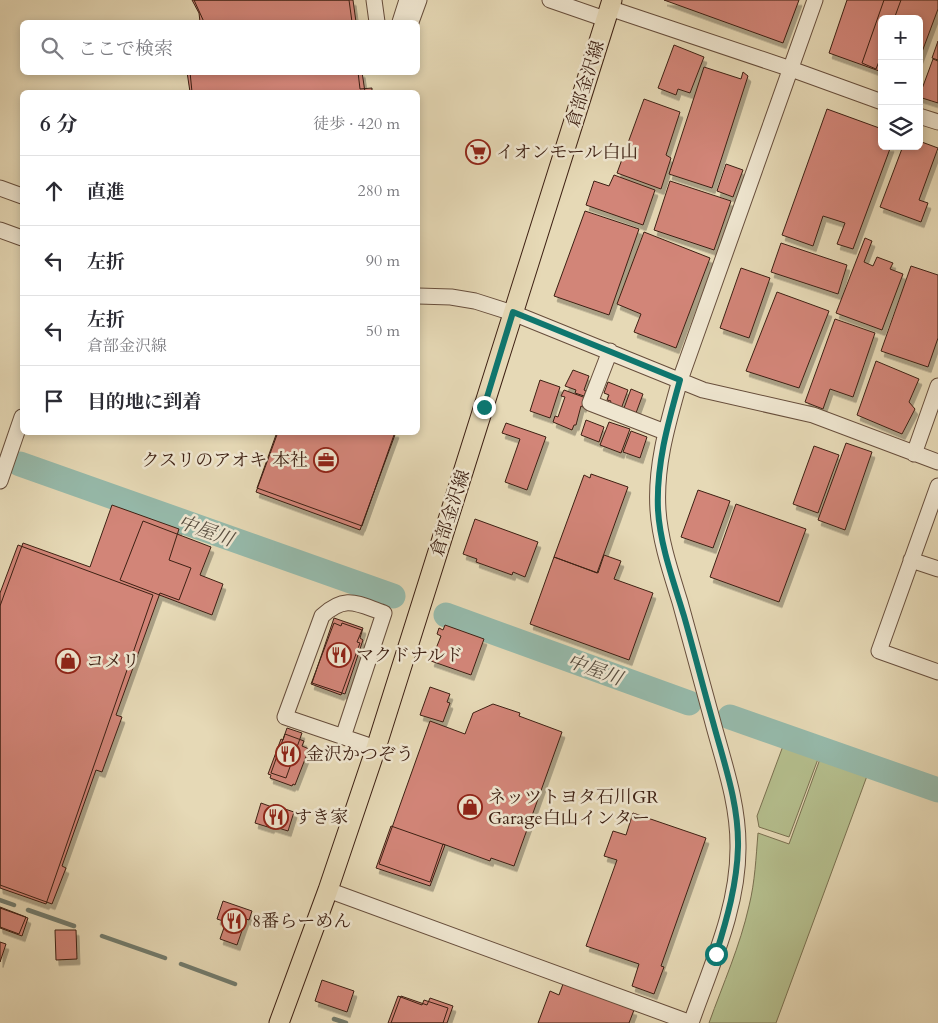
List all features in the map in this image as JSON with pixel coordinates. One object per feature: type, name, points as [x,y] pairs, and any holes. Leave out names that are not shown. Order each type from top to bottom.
[{"type":"main road","name":"倉部金沢線","points":[[279,1023],[328,890],[376,748],[609,9]]},
{"type":"street","points":[[374,0],[377,20]]},
{"type":"street","points":[[401,20],[407,0]]},
{"type":"street","points":[[412,20],[419,0]]},
{"type":"street","points":[[550,0],[609,9],[791,69],[878,101]]},
{"type":"street","points":[[328,890],[690,1023],[728,915],[736,876],[737,816],[728,774],[666,554],[658,511],[659,468],[666,432],[680,380],[815,0]]},
{"type":"street","points":[[923,117],[938,122]]},
{"type":"street","points":[[0,188],[20,195]]},
{"type":"street","points":[[0,230],[20,237]]},
{"type":"street","points":[[420,296],[452,297],[475,301],[513,312],[704,390],[813,415],[938,462]]},
{"type":"street","points":[[610,351],[590,403],[666,432]]},
{"type":"street","points":[[914,454],[938,386]]},
{"type":"street","points":[[0,481],[20,423]]},
{"type":"street","points":[[938,486],[878,651],[938,672]]},
{"type":"street","points":[[911,560],[938,569]]},
{"type":"street","points":[[343,737],[384,613],[349,602],[330,609],[322,616],[285,717],[343,737],[376,748]]},
{"type":"green space","points":[[783,746],[818,759],[789,837],[759,827],[757,816]]},
{"type":"green space","points":[[820,759],[867,776],[776,1023],[709,1023],[745,921],[753,888],[758,833],[789,844]]},
{"type":"building","points":[[192,0],[349,0],[352,20],[200,20],[199,13]]},
{"type":"building","points":[[194,0],[353,0],[356,20],[203,20]]},
{"type":"building","points":[[664,0],[799,0],[783,43]]},
{"type":"building","points":[[847,0],[938,0],[938,9],[923,49],[923,15],[878,15],[878,71],[829,53]]},
{"type":"building","points":[[884,0],[901,0],[895,15],[879,15]]},
{"type":"building","points":[[878,17],[878,64],[876,69],[862,63]]},
{"type":"building","points":[[938,41],[938,60],[932,58]]},
{"type":"building","points":[[674,45],[704,57],[690,93],[678,89],[676,95],[658,88]]},
{"type":"building","points":[[933,59],[938,61],[938,103],[923,98],[923,86]]},
{"type":"building","points":[[704,67],[741,79],[743,72],[748,76],[712,188],[669,174]]},
{"type":"building","points":[[187,75],[358,75],[360,89],[372,88],[372,90],[190,90]]},
{"type":"building","points":[[190,75],[362,75],[365,90],[192,90]]},
{"type":"building","points":[[644,99],[680,112],[666,155],[671,158],[661,189],[617,173]]},
{"type":"building","points":[[827,109],[878,128],[878,150],[890,150],[853,249],[837,244],[845,223],[823,216],[813,246],[782,235]]},
{"type":"building","points":[[923,142],[938,148],[919,200],[928,203],[921,222],[880,207],[901,150],[923,150]]},
{"type":"building","points":[[726,164],[743,170],[733,197],[717,191]]},
{"type":"building","points":[[614,175],[655,190],[643,225],[586,205],[594,181],[609,186]]},
{"type":"building","points":[[670,181],[731,201],[714,250],[654,230]]},
{"type":"building","points":[[585,211],[639,229],[609,315],[554,296]]},
{"type":"building","points":[[644,232],[710,258],[676,348],[634,332],[641,314],[617,304]]},
{"type":"building","points":[[865,238],[872,241],[864,262],[873,266],[877,257],[893,263],[890,269],[903,274],[882,330],[836,313]]},
{"type":"building","points":[[781,243],[847,265],[838,294],[771,272]]},
{"type":"building","points":[[911,266],[938,275],[938,338],[928,367],[881,351]]},
{"type":"building","points":[[741,268],[770,278],[749,338],[720,328]]},
{"type":"building","points":[[777,292],[829,311],[799,388],[746,371]]},
{"type":"building","points":[[835,319],[875,333],[853,397],[830,389],[823,409],[805,402]]},
{"type":"building","points":[[876,361],[919,379],[909,402],[915,409],[902,434],[857,415]]},
{"type":"building","points":[[573,370],[589,376],[584,396],[575,393],[576,390],[565,386]]},
{"type":"building","points":[[540,380],[560,387],[550,418],[530,411]]},
{"type":"building","points":[[608,382],[628,390],[621,409],[609,405],[611,401],[607,400],[609,395],[604,393]]},
{"type":"building","points":[[631,389],[643,394],[636,413],[624,408]]},
{"type":"building","points":[[564,390],[586,398],[583,407],[581,406],[576,425],[574,425],[572,430],[553,422],[555,416],[558,417],[565,397],[561,396]]},
{"type":"building","points":[[586,420],[604,427],[599,442],[581,435]]},
{"type":"building","points":[[609,422],[630,429],[621,453],[600,445]]},
{"type":"building","points":[[506,423],[546,437],[527,490],[505,482],[520,439],[502,433]]},
{"type":"building","points":[[631,431],[647,437],[640,458],[623,452]]},
{"type":"building","name":"クスリのアオキ 本社","points":[[276,435],[394,435],[362,526],[257,488]]},
{"type":"building","name":"クスリのアオキ 本社","points":[[277,435],[395,435],[360,530],[256,492]]},
{"type":"building","points":[[846,443],[872,452],[845,530],[818,520]]},
{"type":"building","points":[[814,446],[839,455],[818,513],[793,504]]},
{"type":"building","points":[[591,474],[628,487],[597,573],[554,557],[584,475],[590,478]]},
{"type":"building","points":[[698,490],[730,501],[713,548],[681,537]]},
{"type":"building","points":[[736,504],[806,529],[779,602],[710,577]]},
{"type":"building","name":"コメリ","points":[[112,505],[179,529],[169,560],[191,568],[179,600],[160,593],[116,715],[122,717],[102,772],[96,770],[62,866],[66,868],[52,904],[0,885],[0,606],[23,543],[90,567]]},
{"type":"building","points":[[475,519],[538,542],[525,577],[513,572],[512,575],[476,562],[477,559],[463,554]]},
{"type":"building","points":[[143,521],[211,547],[200,575],[223,584],[212,615],[120,580]]},
{"type":"building","name":"コメリ","points":[[18,545],[153,595],[46,904],[0,888],[0,593]]},
{"type":"building","points":[[604,555],[621,561],[614,579],[653,593],[629,660],[530,624],[554,557],[598,573]]},
{"type":"building","points":[[334,618],[363,628],[360,638],[363,640],[345,694],[312,683]]},
{"type":"building","points":[[334,623],[341,626],[342,623],[362,630],[357,642],[360,643],[341,695],[311,684]]},
{"type":"building","points":[[445,625],[484,639],[471,675],[431,661],[441,636],[437,634],[439,628],[443,630]]},
{"type":"building","points":[[430,687],[450,694],[447,702],[450,703],[443,722],[420,715]]},
{"type":"building","points":[[493,704],[520,713],[519,716],[562,732],[514,866],[491,858],[490,861],[443,844],[430,882],[379,864],[430,721],[465,734],[473,713]]},
{"type":"building","points":[[287,728],[302,733],[286,778],[271,773]]},
{"type":"building","points":[[285,734],[304,741],[302,746],[309,749],[295,785],[293,784],[292,786],[270,778],[271,775],[268,774],[281,739],[283,740]]},
{"type":"building","points":[[261,803],[294,812],[288,831],[255,823]]},
{"type":"building","points":[[633,813],[706,838],[661,966],[664,967],[654,994],[632,986],[639,964],[586,946],[617,860],[604,856],[613,831],[626,835]]},
{"type":"building","points":[[391,826],[445,845],[430,886],[376,868]]},
{"type":"building","points":[[223,901],[252,911],[249,920],[246,919],[237,945],[220,939],[226,922],[217,919]]},
{"type":"building","points":[[0,907],[26,917],[19,934],[0,927]]},
{"type":"building","points":[[0,908],[28,918],[22,936],[0,928]]},
{"type":"building","points":[[55,930],[76,930],[77,959],[56,960]]},
{"type":"building","points":[[0,942],[6,944],[0,962]]},
{"type":"building","points":[[322,980],[354,991],[347,1012],[315,1001]]},
{"type":"building","points":[[563,984],[634,1010],[629,1023],[538,1023],[550,991],[559,995]]},
{"type":"building","points":[[398,996],[422,1005],[424,1000],[448,1008],[443,1023],[388,1023]]},
{"type":"building","points":[[401,996],[427,1005],[430,998],[453,1006],[447,1023],[391,1023]]},
{"type":"waterway","name":"中屋川","points":[[20,464],[393,596]]},
{"type":"waterway","name":"中屋川","points":[[446,615],[689,703]]},
{"type":"waterway","name":"中屋川","points":[[730,717],[938,790]]},
{"type":"waterway","points":[[0,900],[14,905]]},
{"type":"waterway","points":[[28,910],[74,926]]},
{"type":"waterway","points":[[102,936],[165,958]]},
{"type":"waterway","points":[[181,964],[235,984]]},
{"type":"waterway","points":[[334,1019],[346,1023]]},
{"type":"place","name":"イオンモール白山","points":[[478,152]]},
{"type":"place","name":"クスリのアオキ 本社","points":[[326,460]]},
{"type":"place","name":"マクドナルド","points":[[339,655]]},
{"type":"place","name":"コメリ","points":[[68,661]]},
{"type":"place","name":"金沢かつぞう","points":[[288,754]]},
{"type":"place","name":"ネッツトヨタ石川GR Garage白山インター","points":[[470,807]]},
{"type":"place","name":"すき家","points":[[276,817]]},
{"type":"place","name":"8番らーめん","points":[[234,921]]},
{"type":"route","points":[[484,407],[513,312],[680,380],[666,432],[659,468],[658,511],[666,554],[728,774],[737,816],[736,876],[728,915],[716,954]]}]
